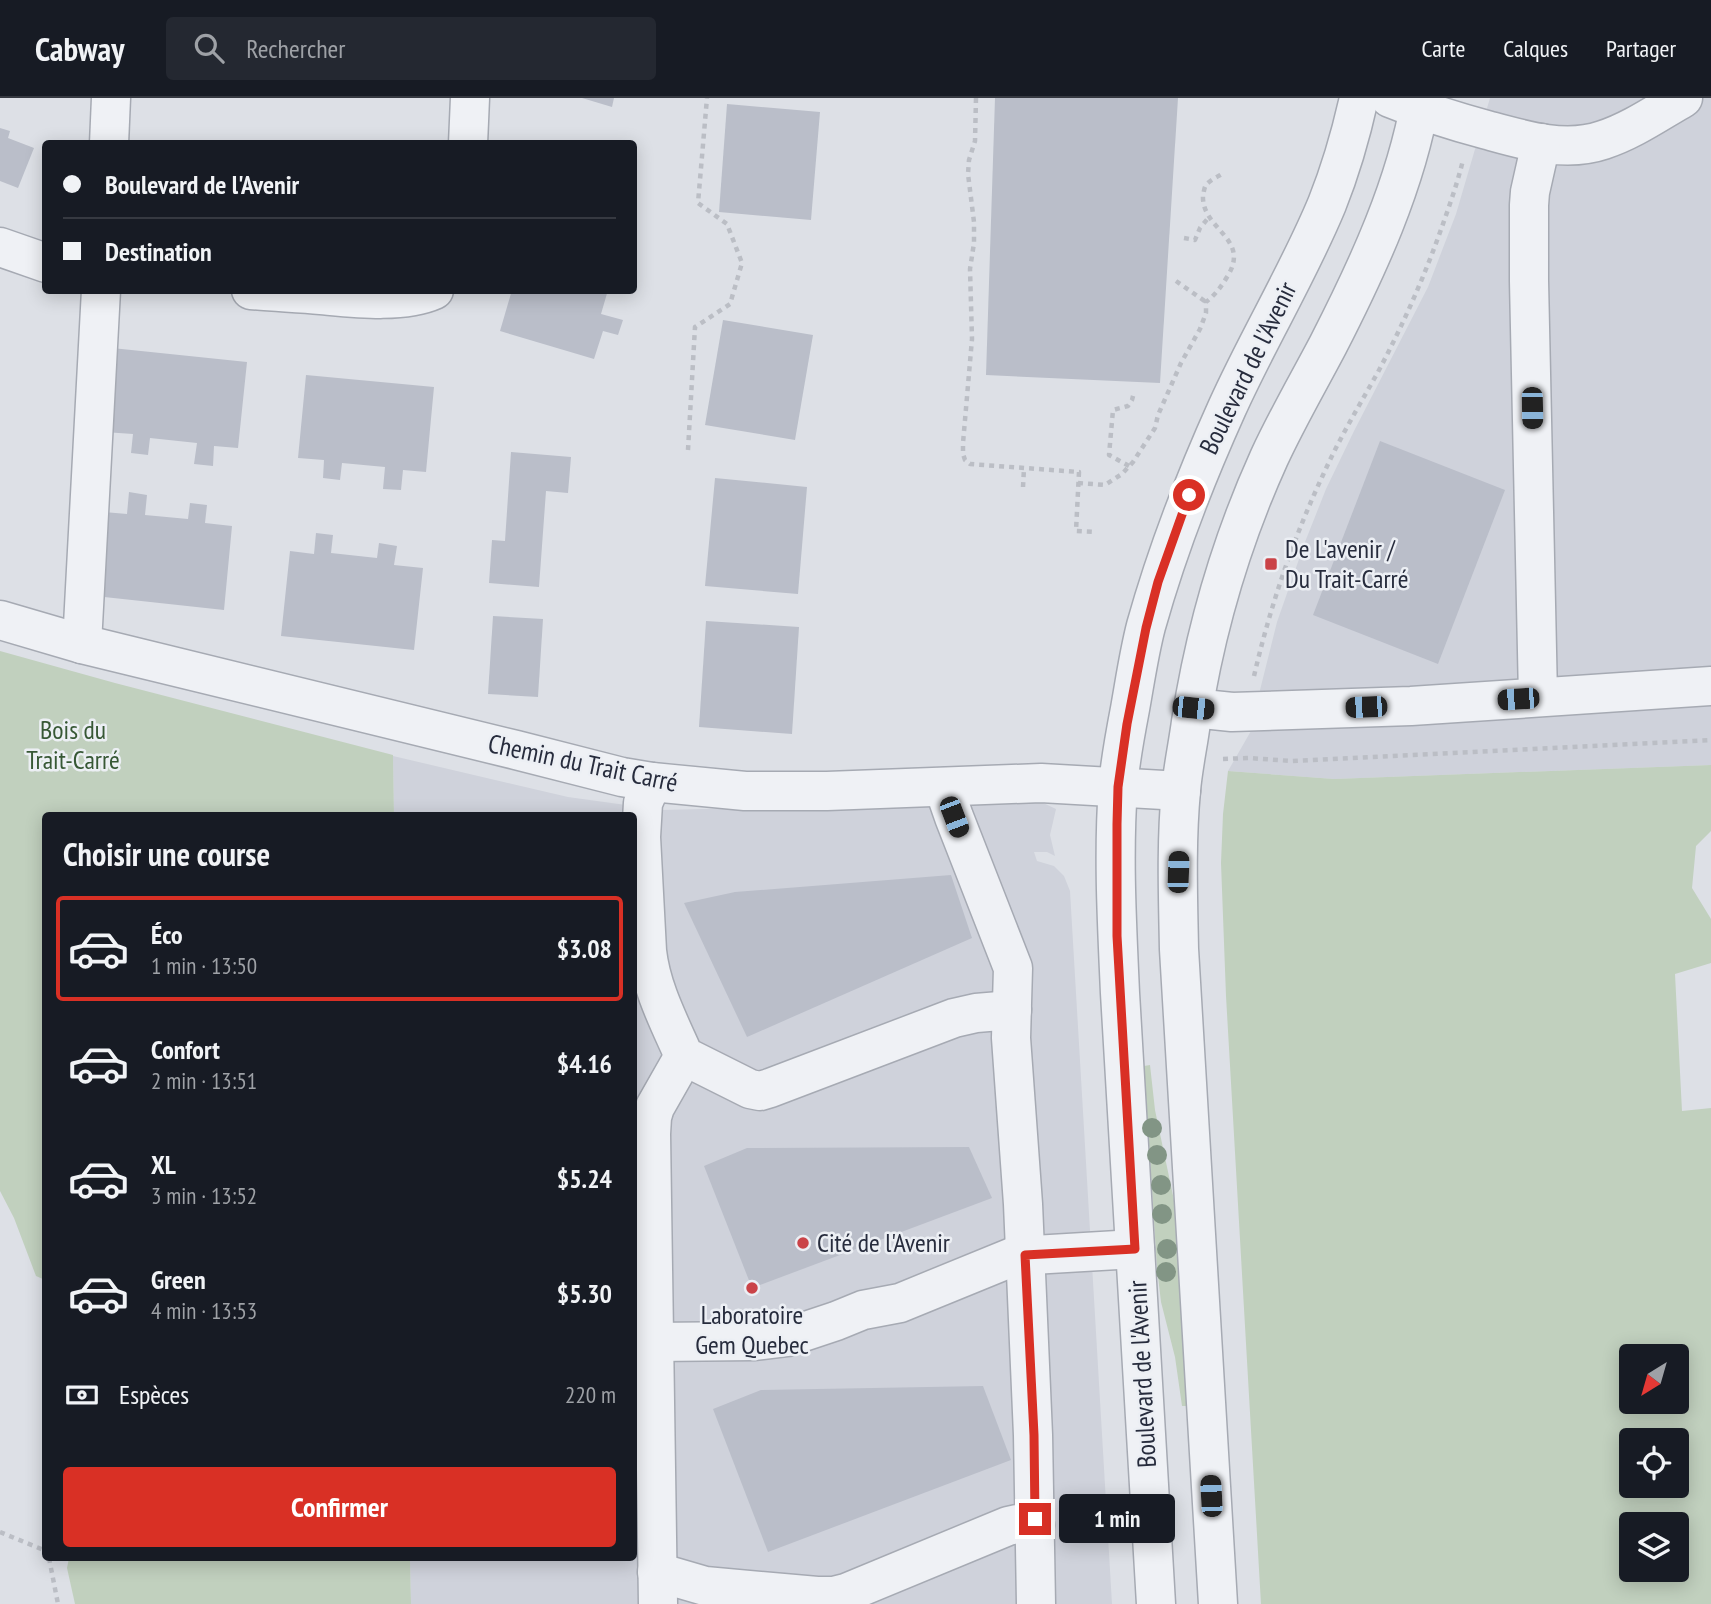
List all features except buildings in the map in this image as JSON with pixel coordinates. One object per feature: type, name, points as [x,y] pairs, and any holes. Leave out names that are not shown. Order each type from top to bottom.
[{"type":"street","points":[[109,140],[111,98]]},
{"type":"street","points":[[468,140],[470,98]]},
{"type":"street","name":"Boulevard de l'Avenir","points":[[1156,1604],[1117,936],[1118,787],[1146,628],[1177,527],[1237,386],[1326,205],[1346,150],[1359,98]]},
{"type":"street","points":[[1218,1604],[1179,949],[1178,872],[1181,791],[1193,708],[1212,618],[1232,552],[1269,459],[1369,260],[1401,178],[1410,102],[1517,139],[1541,143],[1583,144],[1601,141],[1636,126],[1684,98]]},
{"type":"street","points":[[1538,697],[1529,205],[1541,143]]},
{"type":"street","points":[[0,247],[42,262]]},
{"type":"street","points":[[82,643],[101,294]]},
{"type":"street","points":[[302,294],[354,298],[404,298],[424,294]]},
{"type":"street","name":"Chemin du Trait Carré","points":[[0,620],[82,643],[652,782],[785,792],[1041,783],[1181,791]]},
{"type":"street","points":[[1193,708],[1232,712],[1411,706],[1711,686]]},
{"type":"street","points":[[652,782],[643,803],[641,837],[647,951],[654,985],[684,1056],[750,1089],[760,1091],[954,1018],[1012,1010]]},
{"type":"street","points":[[945,787],[949,804],[1013,968],[1011,1038],[1034,1435],[1037,1604]]},
{"type":"street","points":[[684,1056],[652,1117],[658,1588],[705,1586],[834,1596],[1008,1526],[1035,1525]]},
{"type":"street","points":[[653,1342],[755,1341],[788,1337],[863,1310],[900,1303],[1015,1256],[1135,1249]]},
{"type":"path","points":[[688,450],[695,327],[730,304],[742,263],[727,224],[698,203],[707,98]]},
{"type":"path","points":[[976,98],[975,141],[968,174],[974,243],[970,269],[972,339],[963,454],[970,464],[1079,472],[1076,531],[1096,532]]},
{"type":"path","points":[[1253,680],[1285,569],[1307,513],[1335,451],[1415,295],[1461,169]]},
{"type":"path","points":[[1206,302],[1220,288],[1234,262],[1234,252],[1226,236],[1207,214],[1203,201],[1203,191],[1207,184],[1224,173]]},
{"type":"path","points":[[1184,238],[1195,240],[1209,217]]},
{"type":"path","points":[[1176,281],[1206,302]]},
{"type":"path","points":[[1078,483],[1105,485],[1129,467],[1155,428],[1181,363],[1206,313],[1206,302]]},
{"type":"path","points":[[1129,467],[1109,455],[1114,410],[1128,406],[1134,392]]},
{"type":"path","points":[[1023,487],[1024,468]]},
{"type":"path","points":[[1223,759],[1292,761],[1711,740]]},
{"type":"path","points":[[0,1532],[42,1548]]},
{"type":"path","points":[[50,1561],[57,1603]]},
{"type":"shaded area","points":[[1490,98],[1711,98],[1711,765],[1334,779],[1228,771],[1255,724],[1260,690],[1277,622],[1305,542],[1326,489],[1428,287],[1456,214]]},
{"type":"shaded area","points":[[393,756],[568,797],[662,810],[1039,801],[1056,809],[1050,835],[1055,856],[1047,852],[1034,852],[1037,861],[1054,866],[1064,876],[1070,891],[1112,1604],[411,1604],[410,1561],[637,1561],[637,812],[394,812]]},
{"type":"green space","name":"Bois du Trait-Carré","points":[[0,651],[393,755],[394,812],[42,812],[42,1279],[36,1276],[14,1218],[0,1191]]},
{"type":"green space","points":[[1711,765],[1711,831],[1696,846],[1692,888],[1711,919],[1711,963],[1675,974],[1682,1111],[1711,1108],[1711,1604],[1261,1604],[1226,996],[1221,863],[1228,771],[1334,779]]},
{"type":"green space","points":[[1150,1065],[1155,1110],[1175,1205],[1187,1406],[1182,1406],[1175,1357],[1161,1302],[1157,1268],[1144,1066]]},
{"type":"green space","points":[[68,1561],[410,1561],[411,1604],[75,1604],[67,1568]]},
{"type":"place","name":"De L'avenir / Du Trait-Carré","points":[[1271,564]]},
{"type":"place","name":"Cité de l'Avenir","points":[[803,1243]]},
{"type":"place","name":"Laboratoire Gem Quebec","points":[[752,1288]]},
{"type":"route","points":[[1035,1519],[1034,1435],[1025,1255],[1135,1249],[1117,936],[1118,787],[1146,628],[1158,582],[1189,495]]}]
